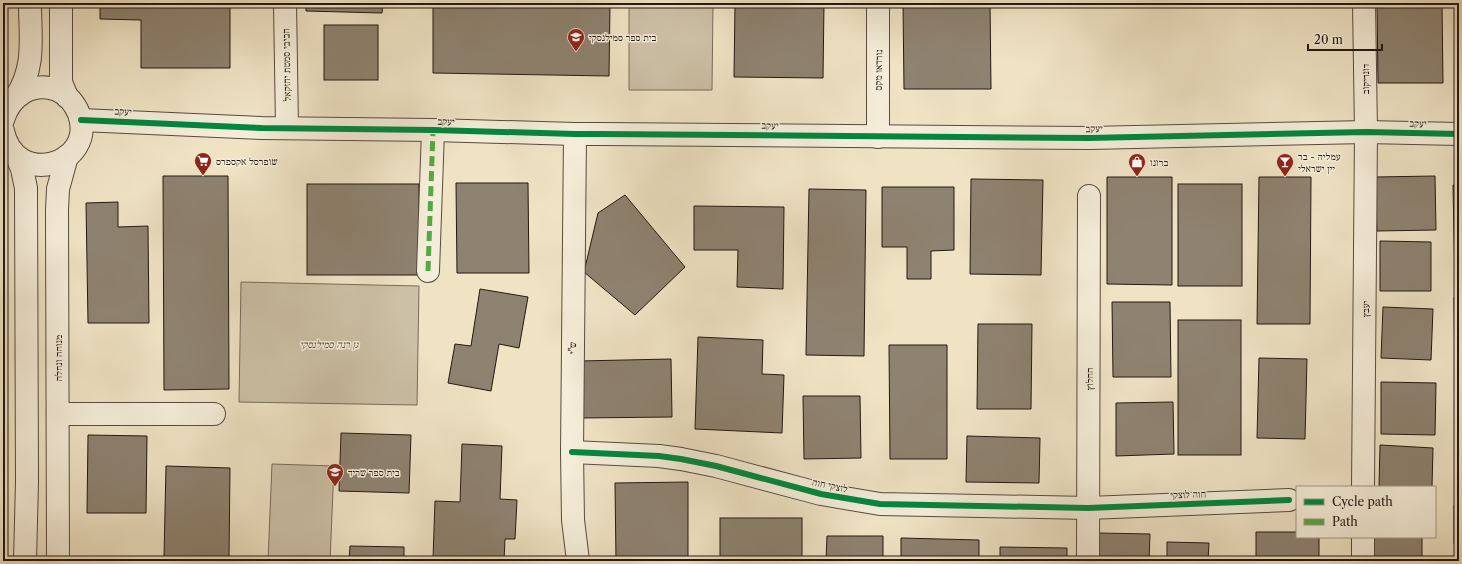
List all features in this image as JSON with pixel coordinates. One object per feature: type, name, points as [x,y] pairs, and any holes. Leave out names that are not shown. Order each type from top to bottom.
[{"type":"street","points":[[3,120],[7,107],[23,86],[29,68],[31,49],[30,3]]},
{"type":"street","points":[[17,157],[26,162],[37,165],[48,165],[58,162],[67,156],[76,146],[81,133],[81,120],[61,82],[61,3]]},
{"type":"street","name":"חביבי סמטת יחזקאל","points":[[285,3],[287,127]]},
{"type":"street","name":"נורדאו מקס","points":[[878,3],[878,137]]},
{"type":"street","name":"דונדיקוב","points":[[1364,3],[1366,132]]},
{"type":"street","points":[[16,97],[25,91],[42,88],[58,91],[68,97]]},
{"type":"street","name":"יעקב","points":[[81,120],[262,128],[287,127],[575,134],[1089,138],[1366,132],[1459,134]]},
{"type":"street","points":[[428,271],[433,130]]},
{"type":"street","points":[[3,132],[5,140],[17,157],[22,169],[26,188],[27,482],[25,561]]},
{"type":"street","name":"יעבץ","points":[[1364,486],[1366,132]]},
{"type":"street","name":"ש\"י","points":[[575,134],[572,452],[573,520],[578,561]]},
{"type":"street","name":"מנוחה ונחלה","points":[[58,561],[58,189],[67,156]]},
{"type":"street","name":"החלוץ","points":[[1088,561],[1089,196]]},
{"type":"street","points":[[58,414],[214,414]]},
{"type":"street","name":"לוצקי חוה","points":[[572,452],[659,456],[681,459],[716,466],[821,494],[880,504],[1088,508]]},
{"type":"street","name":"חוה לוצקי","points":[[1088,508],[1289,500]]},
{"type":"street","points":[[1363,538],[1363,561]]},
{"type":"green space","points":[[629,3],[713,3],[712,90],[629,90]]},
{"type":"green space","name":"גן רנה סמילנסקי","points":[[241,282],[419,286],[417,405],[239,402]]},
{"type":"green space","points":[[272,464],[334,466],[330,561],[268,561]]},
{"type":"building","points":[[100,3],[230,3],[230,68],[141,68],[141,20],[100,19]]},
{"type":"building","points":[[306,3],[383,3],[382,13],[306,11]]},
{"type":"building","points":[[532,3],[610,3],[609,76],[433,73],[433,5],[532,7]]},
{"type":"building","points":[[735,3],[824,3],[823,78],[734,77]]},
{"type":"building","points":[[903,3],[990,3],[991,89],[904,89]]},
{"type":"building","points":[[1377,3],[1442,3],[1443,83],[1378,83]]},
{"type":"building","points":[[324,25],[378,25],[378,80],[324,80]]},
{"type":"building","points":[[1459,44],[1459,84],[1458,84]]},
{"type":"building","points":[[163,176],[228,176],[229,389],[164,390]]},
{"type":"building","points":[[1435,176],[1436,230],[1377,231],[1375,177]]},
{"type":"building","points":[[1107,177],[1172,177],[1172,285],[1107,284]]},
{"type":"building","points":[[1259,177],[1311,177],[1310,324],[1257,324]]},
{"type":"building","points":[[971,179],[1043,180],[1041,275],[970,274]]},
{"type":"building","points":[[456,183],[528,183],[529,273],[457,273]]},
{"type":"building","points":[[307,184],[419,184],[419,275],[307,275]]},
{"type":"building","points":[[1178,184],[1242,184],[1242,286],[1178,286]]},
{"type":"building","points":[[1453,185],[1459,185],[1459,285],[1455,285]]},
{"type":"building","points":[[882,187],[954,187],[954,250],[931,251],[931,279],[907,279],[907,247],[882,247]]},
{"type":"building","points":[[809,189],[866,190],[864,356],[806,355]]},
{"type":"building","points":[[625,195],[685,267],[635,315],[584,272],[598,213]]},
{"type":"building","points":[[118,202],[118,227],[148,226],[149,323],[88,323],[86,203]]},
{"type":"building","points":[[694,206],[784,207],[783,289],[737,287],[738,250],[694,250]]},
{"type":"building","points":[[1380,241],[1431,242],[1431,291],[1380,291]]},
{"type":"building","points":[[480,289],[528,297],[519,348],[499,344],[491,391],[448,383],[455,344],[471,346]]},
{"type":"building","points":[[1454,297],[1459,297],[1459,382],[1455,382]]},
{"type":"building","points":[[1112,302],[1170,302],[1171,377],[1113,377]]},
{"type":"building","points":[[1383,307],[1433,309],[1431,360],[1381,358]]},
{"type":"building","points":[[1178,320],[1241,320],[1241,455],[1178,455]]},
{"type":"building","points":[[978,324],[1032,324],[1031,409],[977,409]]},
{"type":"building","points":[[698,337],[763,340],[762,374],[784,375],[782,433],[695,429]]},
{"type":"building","points":[[889,345],[947,345],[947,459],[890,459]]},
{"type":"building","points":[[1259,358],[1307,359],[1305,439],[1257,438]]},
{"type":"building","points":[[671,359],[672,417],[580,418],[579,361]]},
{"type":"building","points":[[1381,382],[1436,383],[1435,435],[1381,434]]},
{"type":"building","points":[[803,396],[860,396],[861,458],[804,459]]},
{"type":"building","points":[[1173,402],[1174,454],[1116,456],[1116,403]]},
{"type":"building","points":[[341,433],[411,435],[409,493],[339,491]]},
{"type":"building","points":[[88,435],[147,436],[146,513],[87,513]]},
{"type":"building","points":[[967,436],[1040,438],[1039,483],[966,482]]},
{"type":"building","points":[[1457,441],[1459,441],[1459,486],[1457,486]]},
{"type":"building","points":[[462,444],[502,446],[500,499],[517,500],[515,539],[505,539],[504,561],[433,559],[435,501],[460,502]]},
{"type":"building","points":[[1380,445],[1433,448],[1432,486],[1379,486]]},
{"type":"building","points":[[166,466],[230,468],[229,558],[164,557]]},
{"type":"building","points":[[688,482],[688,561],[616,561],[615,483]]},
{"type":"building","points":[[1454,506],[1459,506],[1459,543],[1454,543]]},
{"type":"building","points":[[720,518],[802,518],[802,561],[720,561]]},
{"type":"building","points":[[1256,532],[1296,532],[1296,538],[1319,538],[1319,561],[1256,561]]},
{"type":"building","points":[[1099,533],[1150,534],[1149,561],[1098,561]]},
{"type":"building","points":[[827,536],[883,536],[883,561],[826,561]]},
{"type":"building","points":[[901,538],[979,540],[979,561],[901,561]]},
{"type":"building","points":[[1373,538],[1422,538],[1422,561],[1373,561]]},
{"type":"building","points":[[1167,542],[1209,543],[1208,561],[1167,561]]},
{"type":"building","points":[[350,546],[404,547],[404,561],[349,561]]},
{"type":"building","points":[[1000,547],[1067,548],[1067,561],[1000,561]]},
{"type":"marked path","points":[[428,271],[433,130]]},
{"type":"cycle path","points":[[81,120],[262,128],[433,130],[575,134],[1089,138],[1366,132],[1459,134]]},
{"type":"cycle path","points":[[572,452],[659,456],[681,459],[716,466],[821,494],[880,504],[1088,508],[1289,500]]},
{"type":"place","name":"בית ספר סמילנסקי","points":[[576,52]]},
{"type":"place","name":"שופרסל אקספרס","points":[[203,176]]},
{"type":"place","name":"ברונו","points":[[1137,177]]},
{"type":"place","name":"עמליה - בר יין ישראלי","points":[[1285,177]]},
{"type":"place","name":"בית ספר שריד","points":[[335,487]]}]
